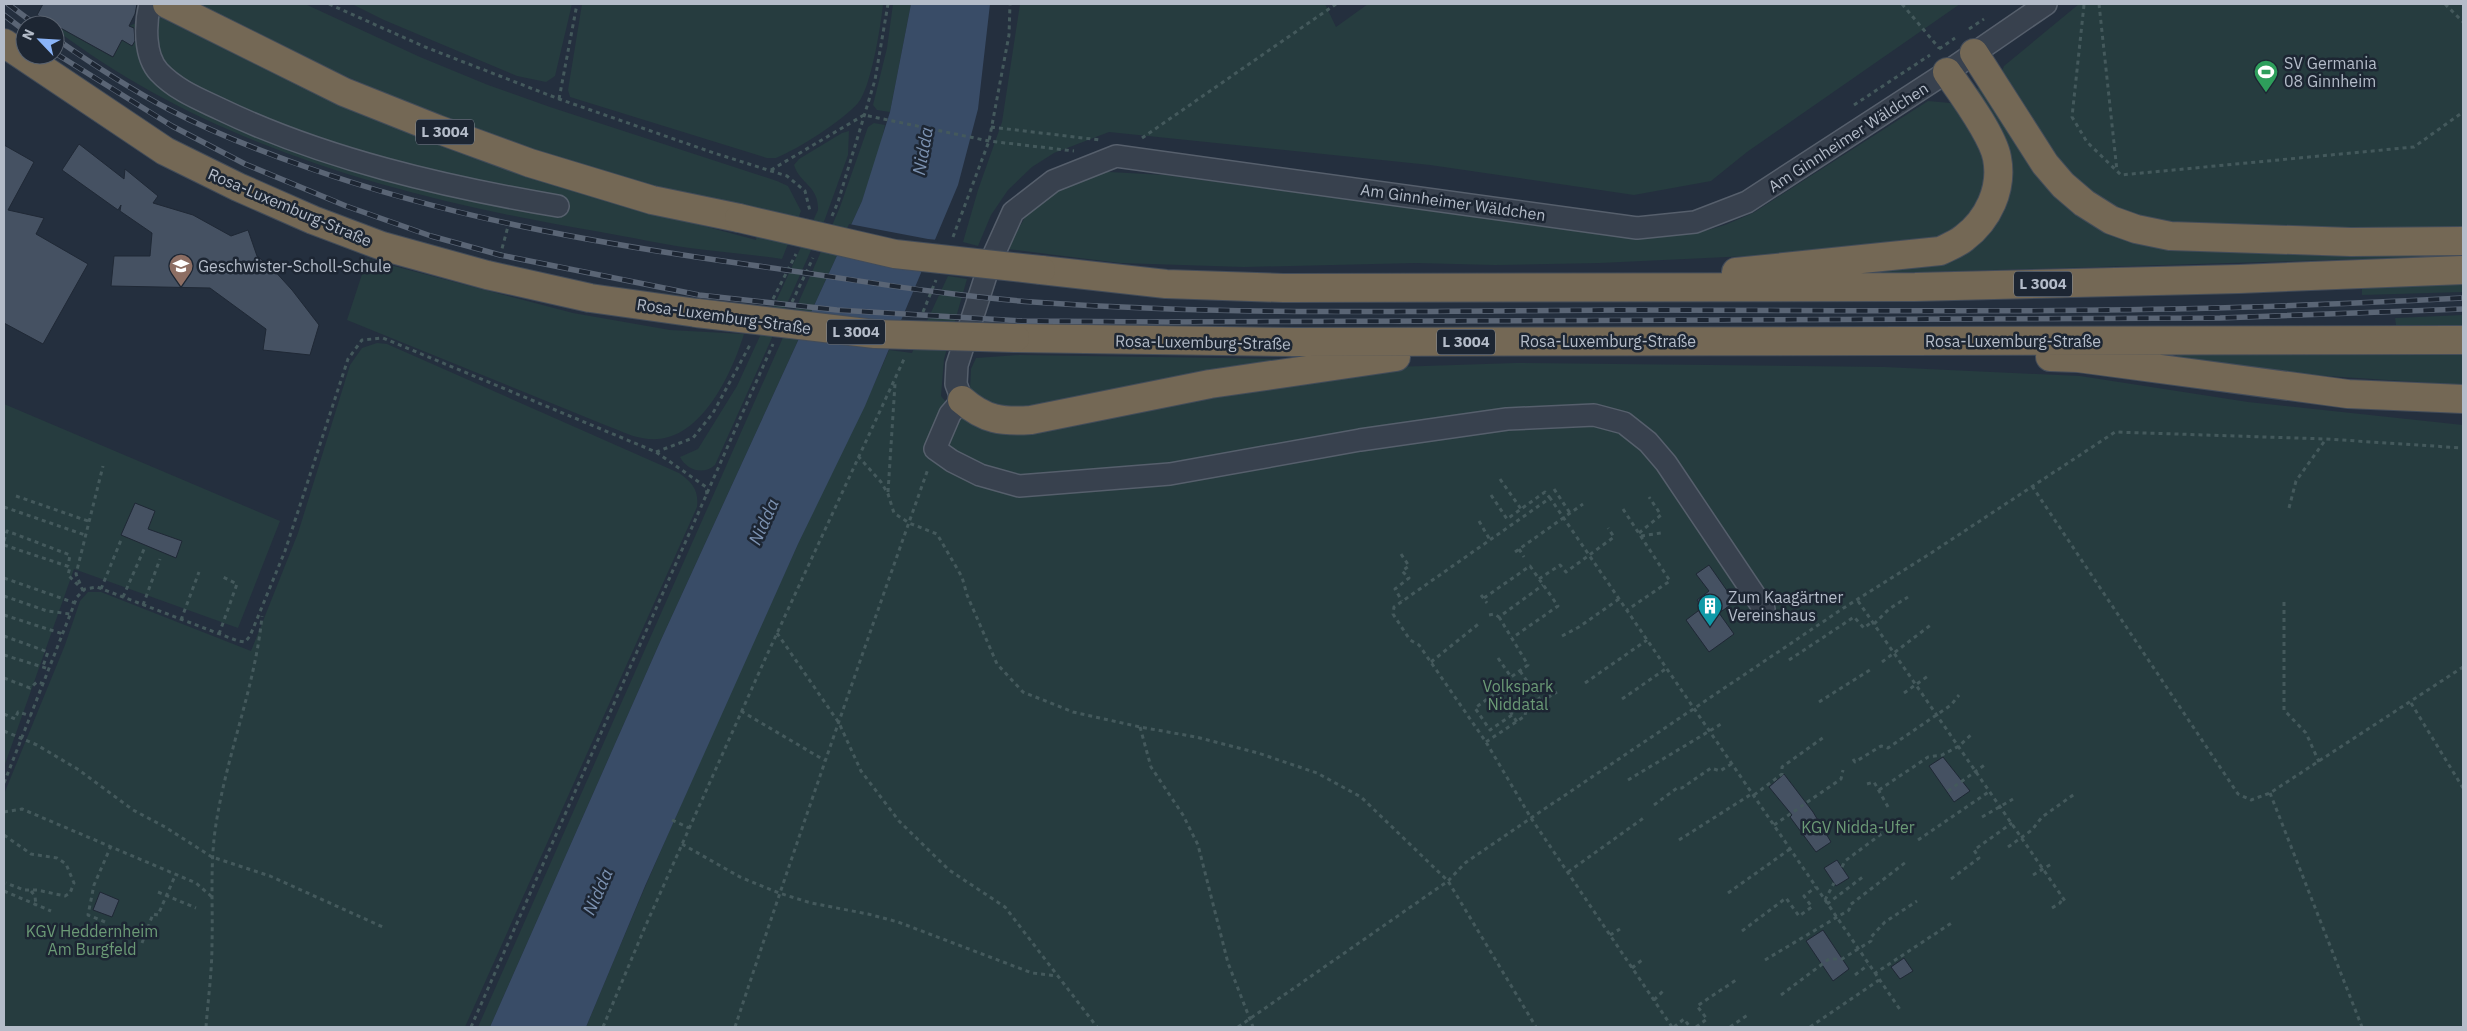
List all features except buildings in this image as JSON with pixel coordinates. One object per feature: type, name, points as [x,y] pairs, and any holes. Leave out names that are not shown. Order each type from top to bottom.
[{"type":"highway","name":"L 3004","points":[[167,4],[344,92],[437,129],[530,162],[642,197],[895,254],[1166,284],[1283,288],[1915,287],[2240,279],[2463,270]]},
{"type":"highway","name":"Rosa-Luxemburg-Straße","points":[[4,43],[165,151],[238,187],[312,220],[382,246],[487,275],[590,298],[697,313],[875,334],[1186,342],[2463,340]]},
{"type":"highway","points":[[1974,53],[2045,164],[2063,185],[2111,220],[2136,229],[2170,236],[2351,242],[2463,242]]},
{"type":"highway","points":[[1622,286],[1851,259],[1911,255],[1940,251],[1963,239],[1991,207],[1998,182],[1997,157],[1985,132],[1943,60]]},
{"type":"highway","points":[[962,400],[992,419],[1006,422],[1031,420],[1210,384],[1340,364],[1518,341]]},
{"type":"highway","points":[[1918,341],[2002,355],[2078,358],[2348,394],[2463,399]]},
{"type":"street","points":[[150,4],[146,19],[148,51],[158,71],[181,90],[254,125],[361,161],[462,189],[558,206]]},
{"type":"street","name":"Am Ginnheimer Wäldchen","points":[[962,400],[956,384],[957,365],[990,263],[1013,212],[1052,181],[1116,156],[1637,228],[1695,222],[1747,202],[1943,60],[1974,53],[2046,4]]},
{"type":"street","points":[[962,400],[950,414],[935,449],[952,461],[980,475],[1019,486],[1170,474],[1369,439],[1507,418],[1594,415],[1624,423],[1648,442],[1666,463],[1764,608]]},
{"type":"path","points":[[328,4],[425,47],[559,99],[714,154],[770,170],[864,115],[880,55],[888,4]]},
{"type":"path","points":[[559,99],[577,4]]},
{"type":"path","points":[[989,141],[1008,35],[1010,4]]},
{"type":"path","points":[[1134,144],[1336,4]]},
{"type":"path","points":[[1902,4],[1943,60]]},
{"type":"path","points":[[2084,4],[2072,117],[2087,142],[2121,175],[2414,146],[2463,112]]},
{"type":"path","points":[[2099,4],[2117,172]]},
{"type":"path","points":[[2445,4],[2463,22]]},
{"type":"path","points":[[1850,108],[1943,60],[1985,19]]},
{"type":"path","points":[[864,115],[989,141],[1079,151]]},
{"type":"path","points":[[991,127],[1107,141]]},
{"type":"path","points":[[498,263],[517,199]]},
{"type":"path","points":[[504,240],[509,241]]},
{"type":"path","points":[[4,783],[70,614],[77,597],[83,591],[96,587],[219,634],[245,642],[250,636],[288,542],[348,359],[362,340],[383,338],[656,452],[706,487],[708,496],[471,1027]]},
{"type":"path","points":[[603,1027],[741,711],[904,358]]},
{"type":"path","points":[[888,494],[895,381]]},
{"type":"path","points":[[1238,1027],[1448,881],[1465,863],[1531,818],[1693,709],[2115,432],[2326,439],[2463,448]]},
{"type":"path","points":[[2289,508],[2296,481],[2326,439]]},
{"type":"path","points":[[735,1027],[824,760],[839,723],[935,449]]},
{"type":"path","points":[[858,456],[881,482],[888,494],[894,513],[909,523],[937,534],[962,577],[967,595],[996,664],[1023,692],[1073,712],[1196,737],[1249,750],[1317,773],[1361,797],[1448,881],[1536,1027]]},
{"type":"path","points":[[83,591],[76,574],[103,466]]},
{"type":"path","points":[[1500,479],[1521,509]]},
{"type":"path","points":[[2032,486],[2238,794],[2251,800],[2270,793],[2411,703],[2463,667]]},
{"type":"path","points":[[1554,489],[1570,513]]},
{"type":"path","points":[[1491,495],[1507,519],[1545,492],[1550,498],[1688,697],[1693,709],[1733,763],[1857,949],[1901,1011]]},
{"type":"path","points":[[16,496],[88,521]]},
{"type":"path","points":[[1640,535],[1661,515],[1649,497]]},
{"type":"path","points":[[1550,498],[1402,601],[1394,607],[1392,614],[1410,640],[1419,645],[1486,742],[1531,818],[1673,1027],[1684,1020],[1690,1027]]},
{"type":"path","points":[[1524,557],[1517,551],[1583,504]]},
{"type":"path","points":[[4,507],[85,535]]},
{"type":"path","points":[[1624,509],[1670,581],[1627,610]]},
{"type":"path","points":[[1479,522],[1490,540]]},
{"type":"path","points":[[1538,579],[1560,565],[1566,572],[1614,537],[1608,528]]},
{"type":"path","points":[[4,540],[7,531],[70,554],[68,575],[83,591]]},
{"type":"path","points":[[1640,535],[1661,532]]},
{"type":"path","points":[[101,589],[121,540]]},
{"type":"path","points":[[4,545],[68,566]]},
{"type":"path","points":[[123,597],[145,546]]},
{"type":"path","points":[[1401,554],[1409,566],[1402,571],[1409,578],[1395,589],[1402,601]]},
{"type":"path","points":[[143,605],[160,559]]},
{"type":"path","points":[[1487,603],[1482,596],[1530,566],[1558,606],[1512,638]]},
{"type":"path","points":[[181,620],[199,572]]},
{"type":"path","points":[[219,634],[237,584],[221,576]]},
{"type":"path","points":[[4,578],[75,603]]},
{"type":"path","points":[[1499,617],[1543,585]]},
{"type":"path","points":[[4,596],[47,611],[70,614]]},
{"type":"path","points":[[1790,660],[1854,617],[1864,628],[1908,597]]},
{"type":"path","points":[[1562,636],[1579,627],[1619,599]]},
{"type":"path","points":[[1858,601],[2064,899],[2052,908]]},
{"type":"path","points":[[2284,602],[2284,710],[2306,733],[2318,762]]},
{"type":"path","points":[[206,1027],[212,947],[212,857],[215,829],[230,760],[259,647],[262,610]]},
{"type":"path","points":[[1489,615],[1494,614],[1499,617],[1528,665],[1510,677],[1498,658]]},
{"type":"path","points":[[4,615],[62,634]]},
{"type":"path","points":[[1431,662],[1481,622]]},
{"type":"path","points":[[1882,662],[1906,646],[1908,640],[1932,624]]},
{"type":"path","points":[[777,633],[839,723],[861,771],[899,821],[949,870],[1005,907],[1098,1027]]},
{"type":"path","points":[[4,636],[48,652],[43,666]]},
{"type":"path","points":[[1585,682],[1648,640]]},
{"type":"path","points":[[4,656],[49,669]]},
{"type":"path","points":[[1622,699],[1667,668]]},
{"type":"path","points":[[1819,702],[1873,668]]},
{"type":"path","points":[[1520,671],[1542,701]]},
{"type":"path","points":[[1904,693],[1928,676]]},
{"type":"path","points":[[4,678],[30,688],[37,682],[44,684]]},
{"type":"path","points":[[1512,715],[1490,730],[1475,708],[1497,692],[1517,722]]},
{"type":"path","points":[[1486,742],[1525,716],[1526,709],[1537,700],[1542,701],[1557,692]]},
{"type":"path","points":[[1853,759],[1855,762],[1881,746],[1888,748],[1950,705],[1959,695]]},
{"type":"path","points":[[2411,703],[2463,788]]},
{"type":"path","points":[[741,711],[824,760]]},
{"type":"path","points":[[4,714],[15,718],[18,712],[31,716]]},
{"type":"path","points":[[1628,780],[1721,724]]},
{"type":"path","points":[[1140,727],[1151,767],[1183,815],[1198,845],[1228,963],[1253,1027]]},
{"type":"path","points":[[4,731],[80,770],[133,810],[165,827],[212,857],[270,876],[385,928]]},
{"type":"path","points":[[1879,790],[1928,757],[1942,755],[1959,746],[1972,734]]},
{"type":"path","points":[[1679,840],[1754,794],[1782,774],[1782,767],[1824,737]]},
{"type":"path","points":[[1654,806],[1676,788],[1682,788],[1711,768],[1720,771],[1733,763]]},
{"type":"path","points":[[1948,791],[1986,764]]},
{"type":"path","points":[[1774,824],[1841,778],[1843,770]]},
{"type":"path","points":[[1867,784],[1874,782],[1888,807]]},
{"type":"path","points":[[1918,840],[1990,791]]},
{"type":"path","points":[[2008,847],[2032,830],[2042,818],[2076,793]]},
{"type":"path","points":[[2270,793],[2362,1027]]},
{"type":"path","points":[[1982,818],[2013,799]]},
{"type":"path","points":[[4,813],[22,809],[196,884],[213,897]]},
{"type":"path","points":[[1568,872],[1644,817]]},
{"type":"path","points":[[672,820],[689,828]]},
{"type":"path","points":[[1951,879],[1979,858],[1974,850],[2012,823]]},
{"type":"path","points":[[1842,867],[1845,861],[1884,832]]},
{"type":"path","points":[[4,835],[31,854],[57,858],[66,864],[74,883],[70,893],[65,896],[24,890],[6,883]]},
{"type":"path","points":[[682,844],[740,877],[779,893],[811,903],[898,922],[1032,973],[1058,976]]},
{"type":"path","points":[[105,922],[88,915],[94,885],[111,846]]},
{"type":"path","points":[[1728,893],[1790,849]]},
{"type":"path","points":[[1765,960],[1837,918],[1906,862]]},
{"type":"path","points":[[2033,875],[2053,863]]},
{"type":"path","points":[[142,943],[153,914],[158,915],[176,876]]},
{"type":"path","points":[[1826,902],[1864,876]]},
{"type":"path","points":[[1826,902],[1834,883]]},
{"type":"path","points":[[1742,931],[1786,898],[1799,916],[1812,907],[1804,896],[1816,887]]},
{"type":"path","points":[[31,890],[35,896],[36,906]]},
{"type":"path","points":[[4,891],[51,911]]},
{"type":"path","points":[[158,892],[196,908]]},
{"type":"path","points":[[1781,994],[1829,959],[1842,959],[1871,941],[1871,937],[1885,922],[1916,900]]},
{"type":"path","points":[[1874,974],[1953,922]]},
{"type":"path","points":[[1610,935],[1620,929]]},
{"type":"path","points":[[1632,968],[1642,960]]},
{"type":"path","points":[[1854,975],[1868,965]]},
{"type":"path","points":[[1696,1027],[1707,1020],[1697,1006],[1736,980]]},
{"type":"path","points":[[1810,1027],[1879,980]]},
{"type":"path","points":[[1654,1000],[1663,991]]},
{"type":"path","points":[[1730,1027],[1750,1014]]},
{"type":"green space","points":[[189,4],[305,4],[420,57],[488,85],[777,181],[788,186],[801,211],[782,259],[664,244],[452,203],[312,162],[244,136],[178,106],[115,70],[65,36],[65,31],[112,57],[122,40],[132,45],[140,32],[129,26],[146,19],[151,13],[338,103],[648,211],[756,240],[762,209],[733,203],[730,207],[631,181],[546,154],[442,116],[289,51]]},
{"type":"green space","points":[[352,4],[572,4],[555,76],[546,82],[517,76],[384,20]]},
{"type":"green space","points":[[582,4],[883,4],[878,41],[871,71],[863,95],[858,103],[842,118],[807,141],[776,158],[767,158],[570,97],[568,90]]},
{"type":"green space","points":[[893,4],[911,4],[890,112],[877,110],[873,105],[887,48]]},
{"type":"green space","points":[[1020,4],[1325,4],[1336,27],[1368,4],[1960,4],[1747,152],[1711,181],[1634,195],[1430,165],[1109,132],[1054,153],[1032,167],[1008,190],[991,215],[978,246],[963,242],[978,190],[1002,122]]},
{"type":"green space","name":"SV Germania 08 Ginnheim","points":[[2079,4],[2463,4],[2463,235],[2138,222],[2067,179],[1999,78],[2004,66]]},
{"type":"green space","points":[[1978,88],[1984,89],[2107,225],[2463,250],[2463,256],[1829,275],[1910,263],[1997,211],[1974,91]]},
{"type":"green space","points":[[1928,101],[1950,103],[1966,117],[1979,138],[1989,181],[1971,219],[1939,242],[1851,251],[1600,263],[1495,265],[1416,263],[1244,267],[1120,263],[1007,249],[1028,212],[1048,193],[1091,171],[1165,175],[1636,238],[1697,233],[1725,225],[1753,213]]},
{"type":"green space","points":[[874,123],[885,125],[880,149],[862,201],[660,642],[490,1027],[478,1027],[819,256],[840,207],[868,127]]},
{"type":"green space","points":[[849,131],[848,155],[825,219],[715,465],[701,471],[691,468],[680,457],[698,449],[737,386],[818,210],[816,196],[800,177],[794,165],[799,159],[842,133]]},
{"type":"green space","points":[[367,259],[573,313],[670,330],[744,334],[721,389],[695,421],[679,433],[662,439],[642,438],[632,436],[347,320]]},
{"type":"green space","name":"Volkspark Niddatal","points":[[948,276],[967,279],[944,359],[941,396],[951,408],[970,421],[1363,368],[1516,363],[1885,367],[2080,376],[2248,402],[2463,425],[2463,1027],[586,1027],[716,725],[889,350],[912,353]]},
{"type":"green space","points":[[2463,283],[2463,292],[2362,295],[2362,288]]},
{"type":"green space","points":[[2463,315],[2463,327],[2396,325],[2395,318]]},
{"type":"green space","name":"KGV Heddernheim Am Burgfeld","points":[[377,343],[387,344],[679,473],[691,483],[697,496],[697,507],[465,1027],[4,1027],[4,794],[65,645],[80,601],[88,592],[101,592],[251,651],[298,533],[350,365],[362,348]]},
{"type":"green space","points":[[2463,353],[2463,385],[2268,372],[2176,359],[2177,354]]},
{"type":"green space","points":[[1019,355],[1288,359],[1002,416],[970,390],[971,369],[976,358]]},
{"type":"green space","points":[[4,404],[280,521],[238,628],[74,569],[4,767]]},
{"type":"water","name":"Nidda","points":[[911,4],[990,4],[978,109],[958,185],[865,406],[798,544],[645,886],[586,1027],[490,1027],[660,642],[862,201],[890,112]]},
{"type":"pier","points":[[849,224],[938,240],[926,269],[836,252]]},
{"type":"railway","points":[[8,4],[23,15]]},
{"type":"railway","points":[[4,15],[15,23]]},
{"type":"railway","points":[[65,45],[140,94],[203,126],[254,148],[306,167],[415,201],[526,227],[638,248],[892,286],[997,299],[1180,309],[1403,312],[2143,310],[2463,298]]},
{"type":"railway","points":[[65,59],[172,126],[245,164],[346,206],[431,236],[500,255],[699,295],[837,310],[1022,321],[1167,322],[2220,318],[2463,309]]},
{"type":"place","name":"SV Germania 08 Ginnheim","points":[[2266,93]]},
{"type":"place","name":"Geschwister-Scholl-Schule","points":[[181,287]]},
{"type":"place","name":"Zum Kaagärtner Vereinshaus","points":[[1710,627]]},
{"type":"park label","name":"KGV Nidda-Ufer","points":[[1858,827]]}]
